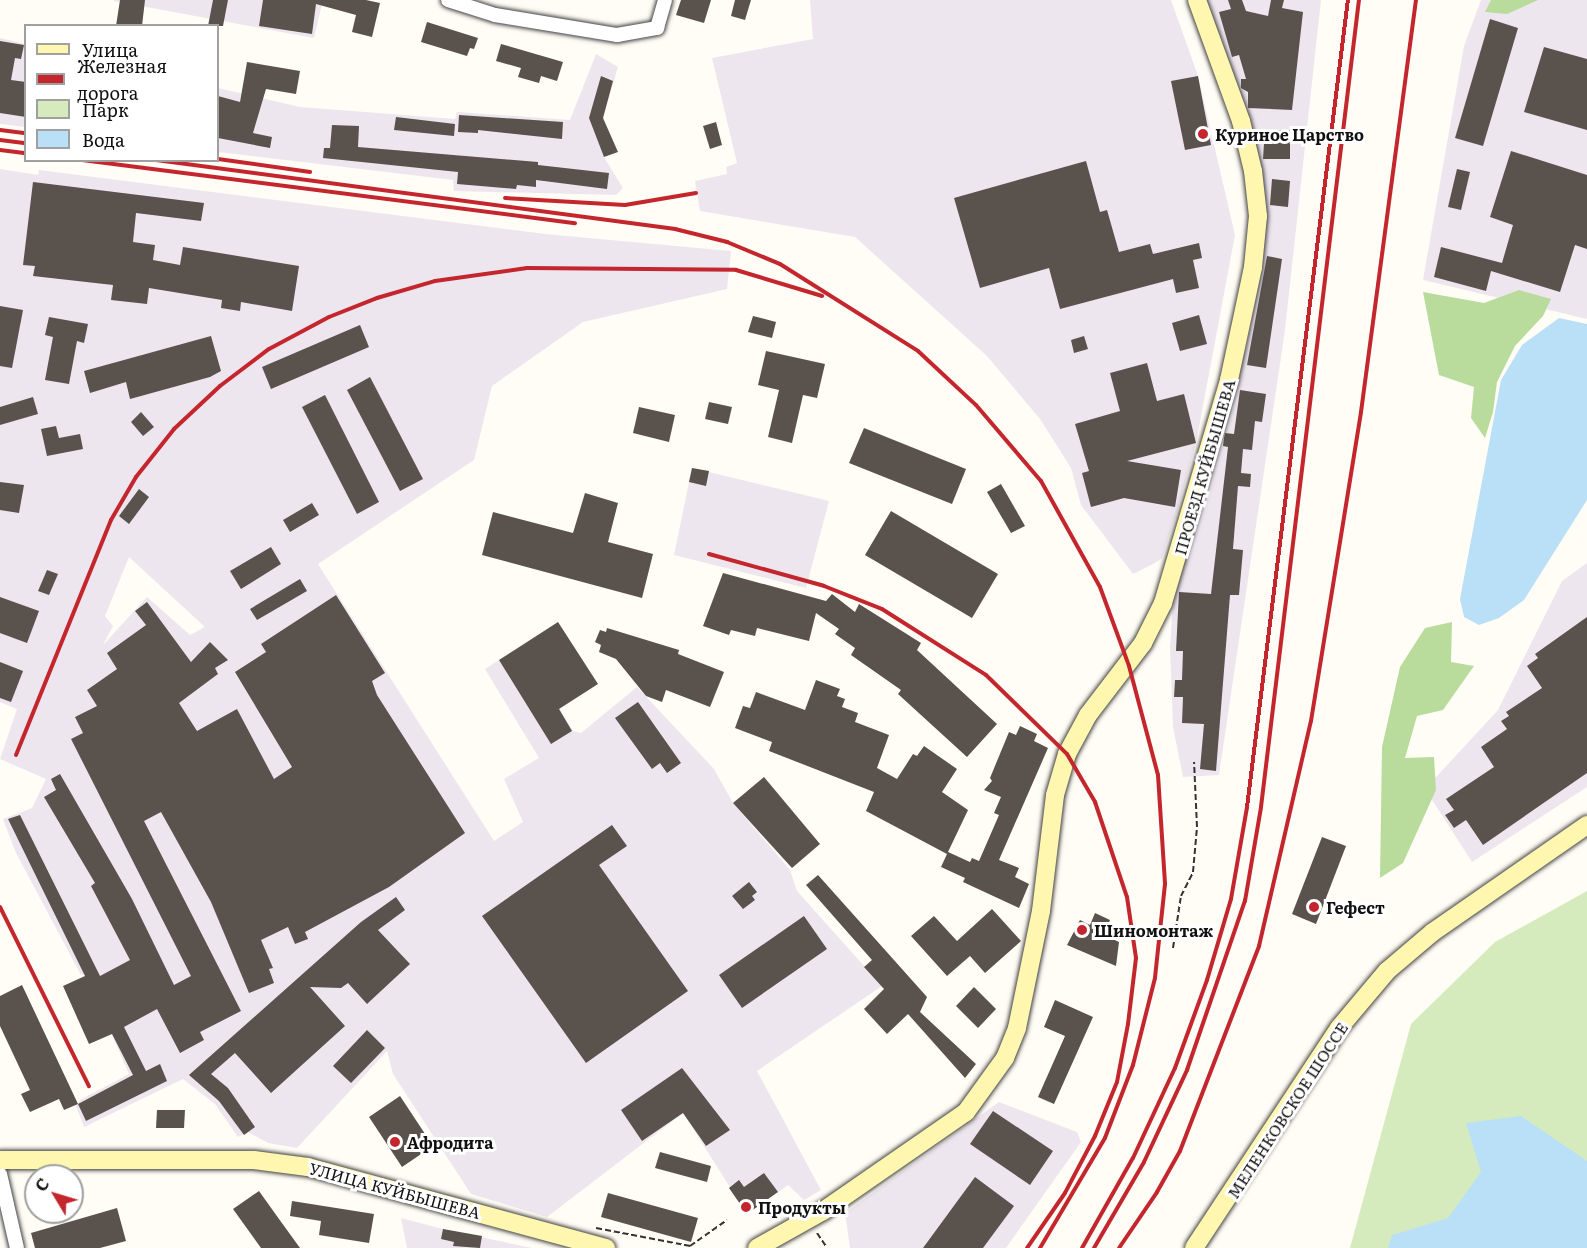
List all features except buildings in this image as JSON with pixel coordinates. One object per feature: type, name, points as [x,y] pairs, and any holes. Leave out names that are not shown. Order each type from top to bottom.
[{"type":"street","points":[[448,0],[495,15],[616,34],[657,28],[665,0]]},
{"type":"street","name":"ПРОЕЗД КУЙБЫШЕВА","points":[[758,1248],[823,1211],[934,1137],[979,1098],[1005,1058],[1017,1028],[1041,911],[1055,795],[1067,754],[1088,715],[1129,666],[1163,603],[1229,380],[1253,267],[1258,216],[1253,171],[1241,121],[1197,0]]},
{"type":"street","name":"МЕЛЕНКОВСКОЕ ШОССЕ","points":[[1194,1248],[1339,1028],[1388,971],[1433,932],[1587,825]]},
{"type":"street","name":"УЛИЦА КУЙБЫШЕВА","points":[[0,1160],[254,1160],[308,1167],[606,1248]]},
{"type":"street","points":[[0,1174],[17,1248]]},
{"type":"path","points":[[1173,948],[1180,896],[1193,872],[1197,827],[1194,762]]},
{"type":"shaded area","points":[[114,0],[323,0],[314,38],[114,1]]},
{"type":"shaded area","points":[[810,0],[1171,0],[1198,76],[1235,235],[1196,443],[1162,558],[1155,563],[1133,574],[1081,505],[1071,468],[1040,419],[987,356],[855,237],[700,211],[695,181],[727,174],[726,167],[737,163],[712,58],[813,39]]},
{"type":"shaded area","points":[[1205,0],[1321,0],[1285,330],[1219,775],[1183,777],[1173,727],[1170,647],[1174,589],[1247,346],[1258,287],[1264,225],[1242,99]]},
{"type":"shaded area","points":[[1481,0],[1587,0],[1587,319],[1423,280],[1464,46]]},
{"type":"shaded area","points":[[0,38],[24,44],[24,127],[0,124]]},
{"type":"shaded area","points":[[596,54],[618,67],[603,118],[604,157],[623,188],[616,195],[454,191],[453,180],[219,152],[219,88],[300,107],[455,119],[457,112],[570,120]]},
{"type":"shaded area","points":[[0,169],[38,175],[39,170],[545,234],[731,251],[727,289],[583,322],[492,386],[474,460],[318,564],[494,841],[523,822],[504,779],[539,758],[485,669],[521,646],[573,731],[581,733],[637,687],[714,769],[733,803],[790,870],[797,891],[882,986],[757,1071],[821,1190],[804,1200],[788,1185],[747,1214],[683,1113],[547,1217],[471,1194],[393,1074],[387,1051],[297,1148],[268,1143],[248,1132],[238,1137],[215,1104],[183,1079],[84,1127],[76,1106],[80,1100],[129,1074],[112,1035],[122,1029],[92,971],[81,975],[16,853],[3,819],[32,808],[46,779],[0,759],[17,709],[0,702]],"holes":[[[129,557],[205,627],[190,635],[147,597],[103,645],[113,626],[105,616]]]},
{"type":"shaded area","points":[[692,468],[829,501],[806,588],[674,555]]},
{"type":"shaded area","points":[[1587,563],[1587,787],[1472,862],[1425,789],[1498,710],[1562,581]]},
{"type":"shaded area","points":[[999,1102],[1077,1132],[1081,1142],[1006,1248],[850,1248],[845,1213]]},
{"type":"shaded area","points":[[401,1218],[443,1229],[532,1248],[407,1248]]},
{"type":"green space","points":[[1491,0],[1538,0],[1507,14],[1485,12]]},
{"type":"green space","points":[[1519,290],[1551,299],[1543,316],[1515,346],[1497,382],[1493,412],[1485,438],[1471,418],[1474,387],[1439,375],[1423,292],[1484,303]]},
{"type":"green space","points":[[1452,622],[1451,662],[1474,666],[1443,710],[1417,716],[1405,758],[1434,757],[1436,790],[1403,863],[1380,878],[1382,747],[1400,667],[1425,628]]},
{"type":"green space","points":[[1587,891],[1587,1248],[1350,1248],[1411,1024],[1495,942]]},
{"type":"water","points":[[1559,318],[1587,324],[1587,500],[1524,600],[1499,618],[1479,625],[1464,617],[1460,599],[1501,380],[1522,345]]},
{"type":"water","points":[[1521,1116],[1587,1161],[1587,1248],[1388,1248],[1392,1235],[1448,1218],[1481,1172],[1466,1123]]},
{"type":"railway","points":[[1082,1248],[1133,1158],[1175,1068],[1207,980],[1231,899],[1247,807],[1348,0]]},
{"type":"railway","points":[[1094,1248],[1144,1162],[1187,1070],[1245,901],[1261,807],[1359,0]]},
{"type":"railway","points":[[1119,1248],[1157,1192],[1180,1151],[1259,946],[1311,721],[1361,412],[1416,0]]},
{"type":"railway","points":[[0,130],[24,133]]},
{"type":"railway","points":[[0,140],[24,143]]},
{"type":"railway","points":[[0,150],[24,153]]},
{"type":"railway","points":[[219,159],[310,172]]},
{"type":"railway","points":[[98,162],[575,223]]},
{"type":"railway","points":[[171,162],[675,229],[727,242],[780,264],[918,351],[976,405],[1041,481],[1100,587],[1129,666],[1158,775],[1165,884],[1155,978],[1133,1065],[1105,1138],[1040,1248]]},
{"type":"railway","points":[[505,198],[625,205],[696,193]]},
{"type":"railway","points":[[16,755],[111,520],[136,477],[174,429],[220,386],[269,349],[329,317],[377,298],[435,281],[527,268],[736,270],[822,296]]},
{"type":"railway","points":[[709,554],[824,586],[882,609],[986,675],[1067,754],[1095,802],[1127,897],[1136,958],[1128,1024],[1117,1082],[1095,1136],[1065,1193],[1027,1248]]},
{"type":"railway","points":[[0,907],[89,1086]]},
{"type":"place","name":"Куриное Царство","points":[[1203,134]]},
{"type":"place","name":"Гефест","points":[[1314,907]]},
{"type":"place","name":"Шиномонтаж","points":[[1082,930]]},
{"type":"place","name":"Афродита","points":[[395,1142]]},
{"type":"place","name":"Продукты","points":[[746,1207]]}]
